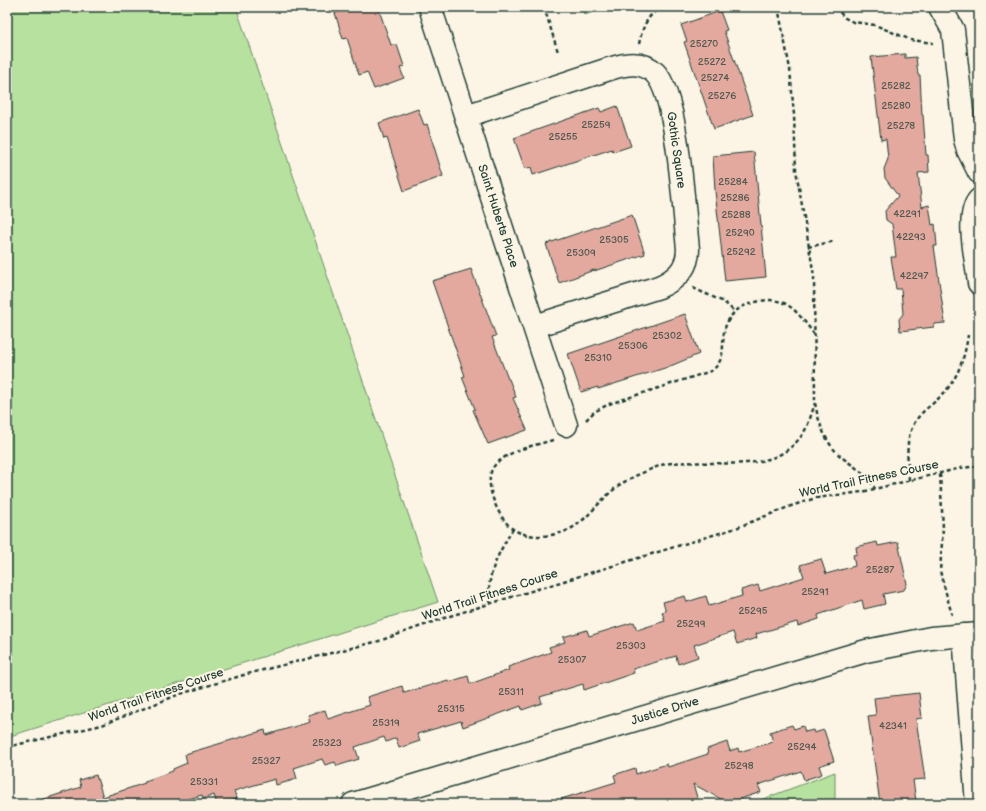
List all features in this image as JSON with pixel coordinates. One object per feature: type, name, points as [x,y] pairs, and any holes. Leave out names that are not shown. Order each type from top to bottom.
[{"type":"street","name":"Saint Huberts Place","points":[[430,7],[569,428]]},
{"type":"street","points":[[940,7],[949,21],[946,41],[965,139],[968,150],[979,172]]},
{"type":"street","name":"Gothic Square","points":[[466,116],[609,68],[631,64],[639,64],[654,72],[661,80],[669,99],[680,166],[688,248],[688,257],[681,272],[673,280],[659,287],[535,326]]},
{"type":"street","points":[[978,272],[972,220],[973,212],[979,200]]},
{"type":"street","points":[[965,629],[976,804]]},
{"type":"street","name":"Justice Drive","points":[[353,804],[866,651],[965,629]]},
{"type":"path","points":[[544,7],[558,52]]},
{"type":"path","points":[[638,50],[642,29],[648,19],[662,7]]},
{"type":"path","points":[[778,7],[790,69],[794,115],[796,170],[814,276],[815,403],[818,420],[830,445],[843,458],[869,478],[875,489]]},
{"type":"path","points":[[835,7],[845,18],[853,22],[884,27],[904,37],[921,42],[946,41]]},
{"type":"path","points":[[808,247],[835,241]]},
{"type":"path","points":[[690,286],[724,302],[735,312]]},
{"type":"path","points":[[814,334],[798,314],[783,302],[775,300],[757,302],[735,312],[725,326],[723,354],[718,367],[711,371],[609,404],[569,428],[514,451],[504,458],[491,471],[489,482],[492,494],[502,515],[513,529],[521,533],[539,536],[567,531],[581,523],[610,493],[627,480],[663,464],[674,462],[731,465],[772,458],[783,454],[801,438],[815,403]]},
{"type":"path","points":[[909,480],[907,449],[911,428],[923,410],[943,395],[955,377],[965,356],[968,336]]},
{"type":"path","name":"World Trail Fitness Course","points":[[7,747],[102,725],[180,694],[247,674],[351,649],[490,604],[736,528],[791,506],[816,498],[875,489],[961,468],[979,466]]},
{"type":"path","points":[[940,474],[943,528],[940,571],[965,629]]},
{"type":"path","points":[[490,604],[489,590],[493,568],[513,529]]},
{"type":"green space","points":[[7,7],[236,7],[438,602],[7,737]]},
{"type":"green space","points":[[582,7],[613,7],[584,15]]},
{"type":"green space","points":[[835,772],[835,804],[750,804]]},
{"type":"building","points":[[352,7],[378,7],[391,45],[397,45],[404,66],[400,68],[404,78],[374,89],[367,72],[359,75],[347,38],[343,39],[335,13]]},
{"type":"building","points":[[720,11],[727,30],[724,31],[753,115],[714,129],[684,42],[687,41],[681,25]]},
{"type":"building","points":[[905,54],[905,58],[916,57],[918,75],[920,75],[922,115],[929,172],[918,173],[922,207],[929,205],[932,225],[935,224],[937,246],[934,246],[945,323],[934,324],[934,327],[900,331],[899,319],[903,314],[901,289],[896,289],[891,257],[896,257],[892,224],[886,220],[885,211],[898,196],[885,178],[884,169],[888,159],[886,139],[881,140],[871,57]]},
{"type":"building","points":[[617,106],[631,146],[613,152],[612,149],[533,175],[531,167],[525,169],[514,138],[599,108],[601,112]]},
{"type":"building","points":[[418,109],[424,125],[427,124],[443,176],[404,191],[387,138],[384,139],[379,123]]},
{"type":"building","points":[[754,152],[766,277],[725,281],[715,191],[713,156]]},
{"type":"building","points":[[632,215],[645,254],[559,283],[546,244]]},
{"type":"building","points":[[471,269],[496,336],[492,337],[516,397],[513,398],[527,430],[488,444],[473,410],[475,409],[462,377],[465,376],[432,281]]},
{"type":"building","points":[[685,314],[699,354],[668,367],[598,389],[598,387],[581,392],[568,354]]},
{"type":"building","points":[[877,542],[878,546],[898,542],[907,584],[904,590],[883,594],[885,604],[864,609],[862,600],[818,615],[819,619],[798,626],[797,622],[756,634],[757,638],[737,644],[733,632],[694,645],[698,657],[678,664],[676,656],[633,669],[634,673],[584,690],[583,684],[540,697],[542,703],[522,710],[521,706],[463,727],[461,721],[417,734],[420,741],[399,748],[396,738],[386,742],[384,737],[355,747],[359,759],[337,766],[335,762],[325,765],[322,759],[294,768],[297,779],[276,785],[275,779],[234,791],[237,799],[219,804],[217,804],[214,795],[203,799],[202,795],[171,804],[38,804],[38,801],[81,787],[79,780],[96,775],[103,797],[145,783],[145,781],[173,771],[173,769],[187,763],[185,754],[265,730],[266,735],[310,722],[308,715],[325,710],[328,719],[370,705],[367,697],[402,686],[404,693],[448,680],[449,682],[468,676],[470,684],[509,670],[508,667],[551,652],[549,647],[565,642],[563,637],[587,630],[589,636],[634,622],[637,630],[665,621],[662,612],[666,611],[663,602],[685,596],[687,602],[706,596],[709,606],[742,596],[741,590],[758,585],[760,591],[804,577],[800,565],[821,559],[826,574],[855,566],[853,555],[857,554],[856,547]]},
{"type":"building","points":[[919,693],[922,718],[916,719],[925,779],[913,780],[916,801],[880,804],[868,716],[876,715],[874,698]]},
{"type":"building","points":[[792,725],[794,729],[803,726],[805,732],[813,730],[814,733],[824,730],[834,761],[819,766],[822,774],[804,780],[801,771],[758,785],[761,792],[728,803],[693,784],[699,804],[559,804],[558,800],[616,782],[614,775],[635,768],[636,774],[667,764],[668,767],[708,754],[707,749],[727,742],[730,751],[738,748],[739,752],[773,742],[770,732]]}]
